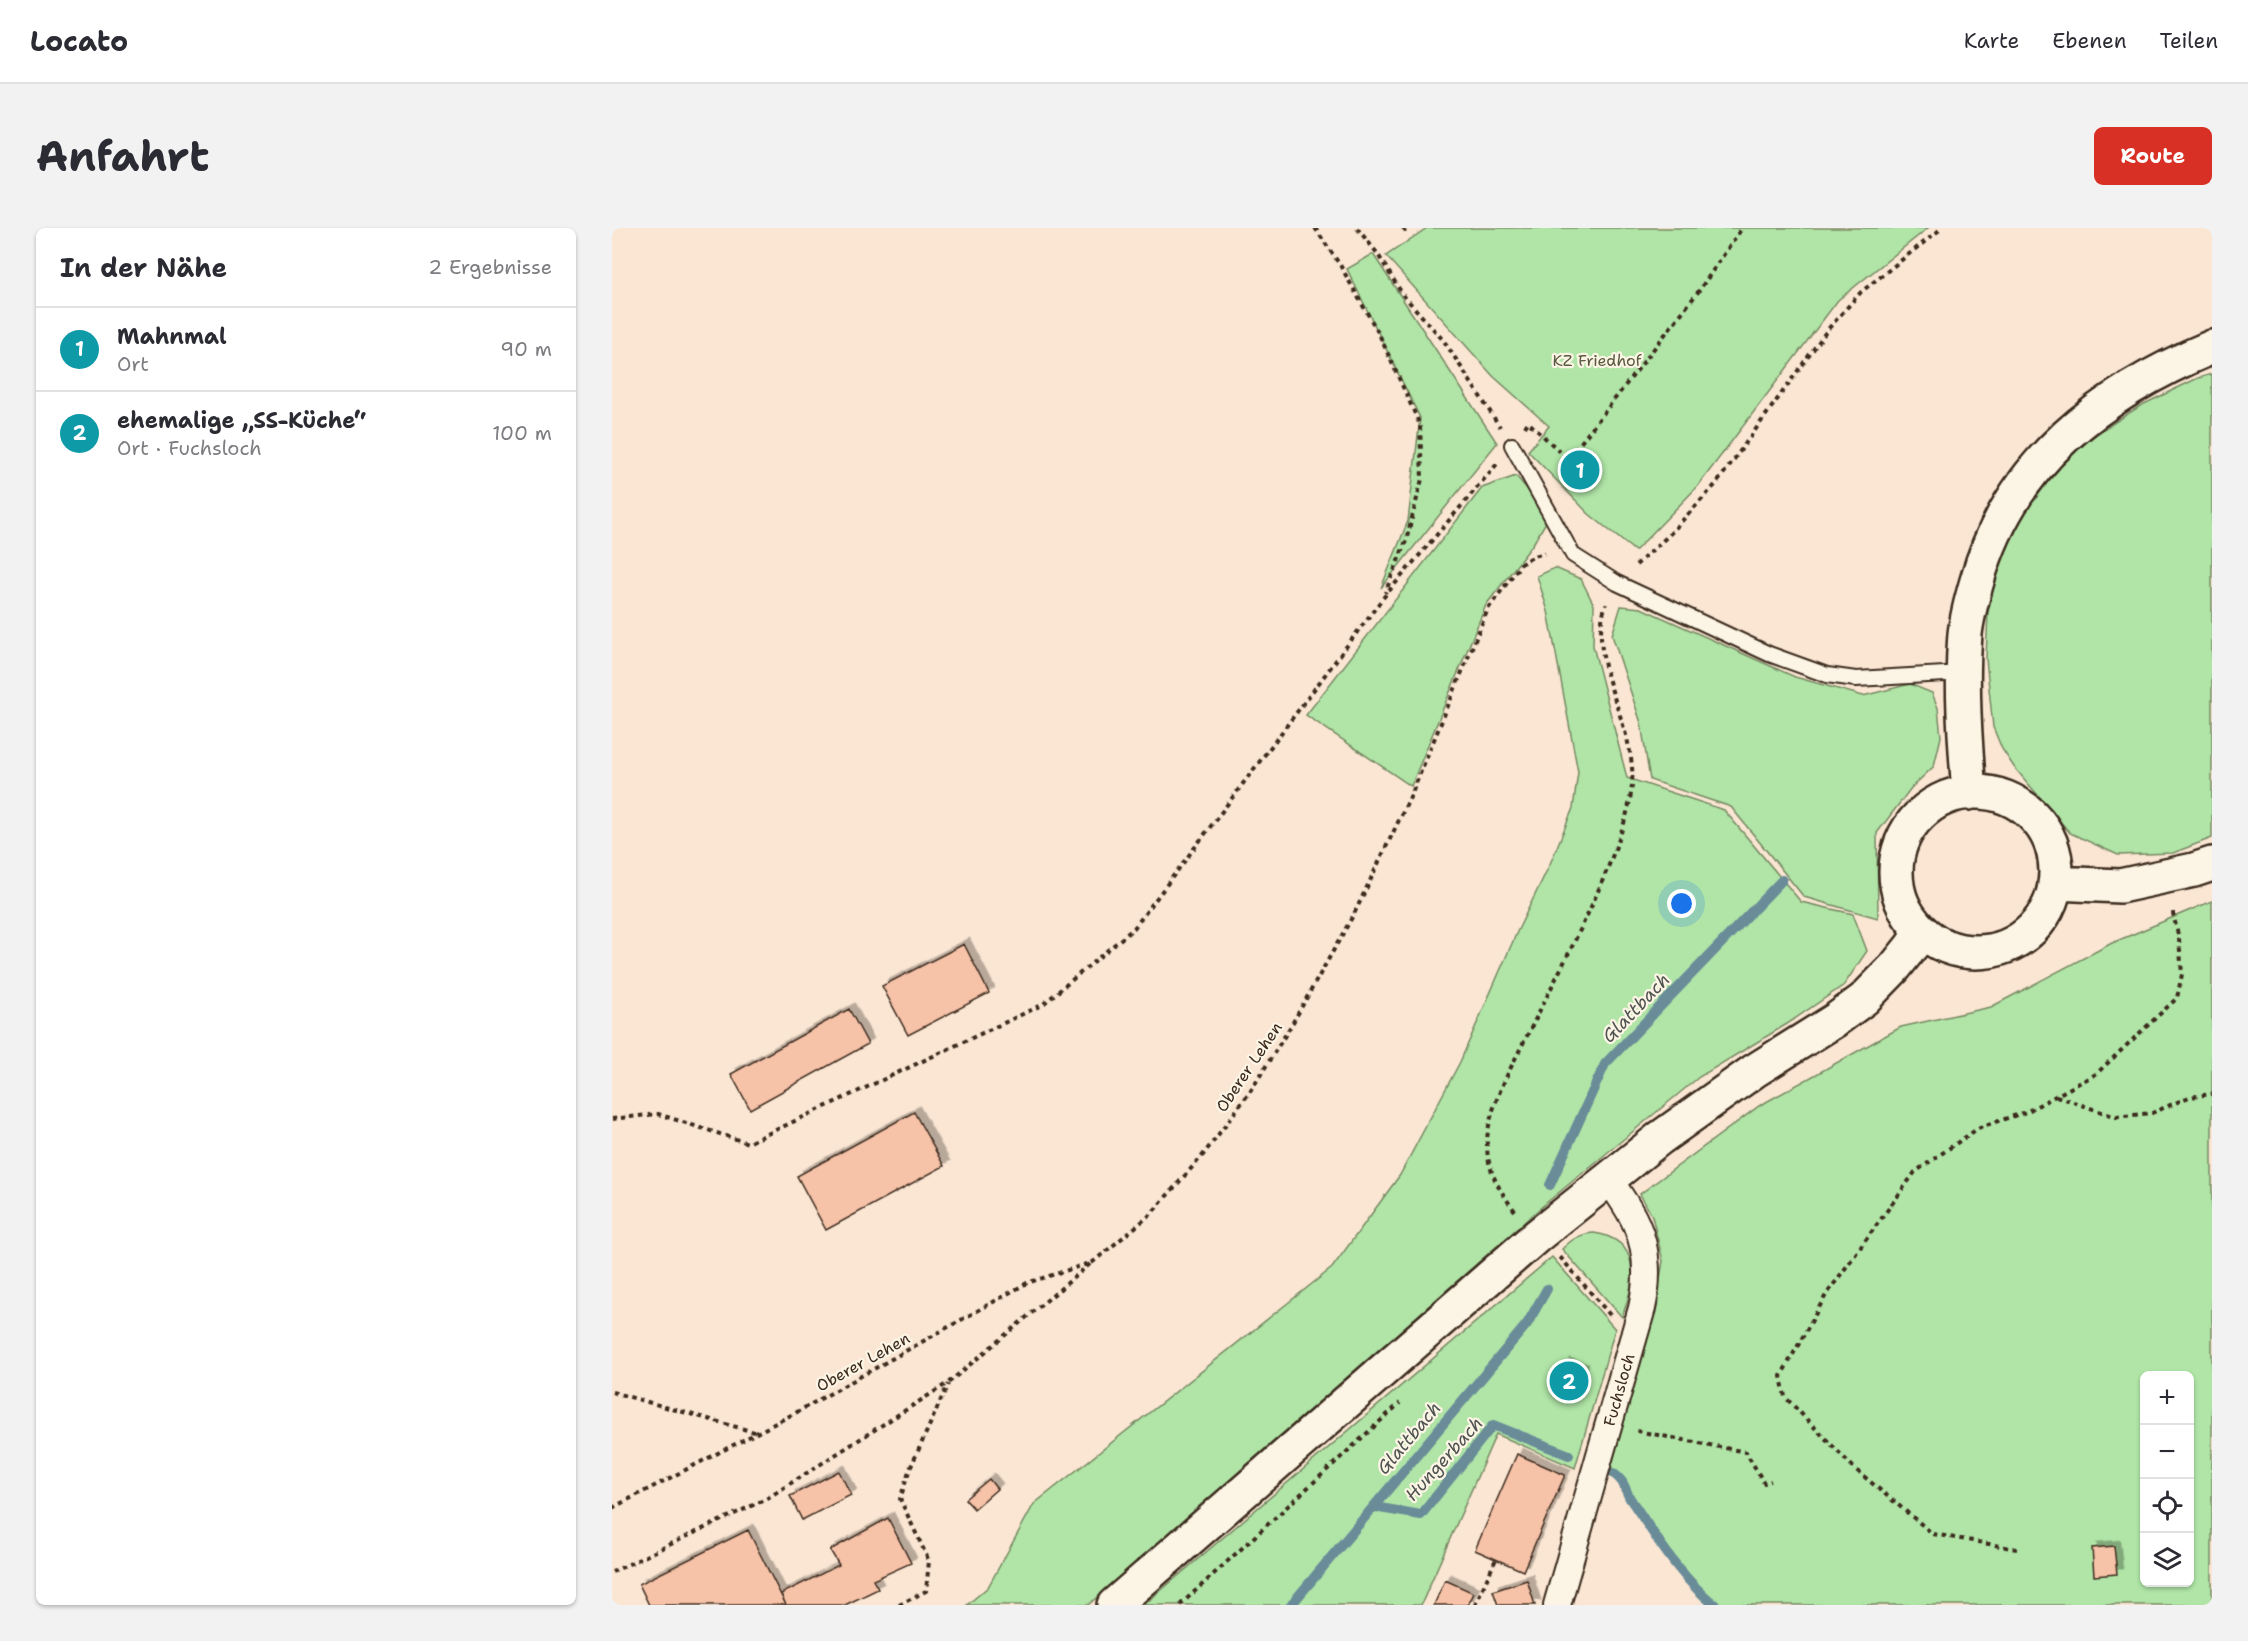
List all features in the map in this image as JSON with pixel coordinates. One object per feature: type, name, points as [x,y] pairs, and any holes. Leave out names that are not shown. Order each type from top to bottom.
[{"type":"main road","points":[[1969,793],[1964,673],[1965,632],[1980,568],[1998,525],[2027,478],[2065,436],[2124,390],[2183,359],[2212,347]]},
{"type":"main road","points":[[1989,793],[2008,799],[2037,820],[2052,848],[2056,870],[2055,884],[2050,904],[2039,922],[2019,940],[2005,947],[1980,952],[1963,951],[1949,948],[1923,932],[1907,914],[1900,900],[1896,883],[1897,856],[1905,833],[1919,816],[1937,802],[1955,795],[1989,793]]},
{"type":"main road","points":[[2055,884],[2120,886],[2212,864]]},
{"type":"main road","points":[[1114,1605],[1538,1236],[1660,1138],[1754,1071],[1834,1021],[1864,999],[1895,967],[1923,932]]},
{"type":"street","name":"Fuchsloch","points":[[1557,1605],[1634,1338],[1647,1285],[1646,1263],[1637,1224],[1609,1179]]},
{"type":"lane","points":[[1512,445],[1573,555],[1617,583],[1769,654],[1827,675],[1856,679],[1964,673]]},
{"type":"path","points":[[1315,228],[1340,265],[1379,334],[1420,425],[1422,479],[1406,541],[1383,598]]},
{"type":"path","points":[[1357,228],[1377,253],[1403,295],[1444,341],[1512,445]]},
{"type":"path","points":[[1402,228],[1405,231],[1409,228]]},
{"type":"path","points":[[612,1119],[658,1114],[748,1143],[1042,1005],[1134,928],[1383,598],[1512,445],[1528,422],[1568,459],[1698,292],[1742,228]]},
{"type":"path","points":[[1634,1338],[1620,1326],[1563,1259],[1521,1220],[1502,1194],[1492,1175],[1488,1158],[1488,1132],[1500,1093],[1595,897],[1627,813],[1632,783],[1629,745],[1607,671],[1600,634],[1603,613],[1617,583],[1669,535],[1717,483],[1813,348],[1861,292],[1942,228]]},
{"type":"path","name":"Oberer Lehen","points":[[612,1508],[758,1433],[1027,1283],[1093,1262],[1150,1215],[1203,1155],[1250,1092],[1292,1024],[1355,912],[1412,793],[1488,609],[1521,564],[1534,556],[1548,553],[1573,555]]},
{"type":"path","points":[[2017,1549],[1933,1534],[1855,1469],[1785,1397],[1781,1376],[1826,1295],[1915,1172],[1980,1127],[2026,1112],[2096,1074],[2177,998],[2181,974],[2179,939],[2165,876]]},
{"type":"path","points":[[2056,1096],[2116,1117],[2152,1113],[2189,1097],[2212,1094]]},
{"type":"path","points":[[1555,1266],[1563,1259]]},
{"type":"path","points":[[612,1572],[766,1499],[948,1383],[1093,1262]]},
{"type":"path","points":[[899,1605],[926,1591],[929,1561],[900,1499],[909,1471],[948,1383]]},
{"type":"path","points":[[612,1392],[758,1433]]},
{"type":"path","points":[[1180,1605],[1402,1401]]},
{"type":"path","points":[[1634,1430],[1746,1452],[1764,1483],[1771,1481]]},
{"type":"path","points":[[1475,1605],[1496,1559]]},
{"type":"green space","name":"KZ Friedhof","points":[[1427,228],[1928,228],[1838,300],[1698,486],[1635,551],[1589,514],[1528,451],[1549,426],[1493,376],[1386,256]]},
{"type":"green space","points":[[1373,254],[1497,443],[1381,588],[1408,521],[1420,418],[1347,269]]},
{"type":"green space","points":[[2212,374],[2212,838],[2173,853],[2118,855],[2070,833],[2014,767],[2002,749],[1993,727],[1986,659],[1988,612],[1996,577],[2010,538],[2035,494],[2057,465],[2098,433],[2140,406],[2198,378]]},
{"type":"green space","points":[[1516,476],[1533,496],[1546,522],[1533,544],[1486,605],[1411,786],[1306,715],[1482,488]]},
{"type":"green space","points":[[1555,568],[1581,579],[1594,605],[1593,646],[1627,778],[1724,810],[1801,902],[1853,914],[1867,951],[1844,985],[1787,1024],[1699,1077],[1545,1204],[1088,1605],[967,1605],[988,1587],[1034,1504],[1332,1268],[1400,1175],[1460,1062],[1573,808],[1578,772],[1548,611],[1537,576]]},
{"type":"green space","points":[[1621,606],[1641,608],[1795,677],[1863,696],[1910,684],[1932,693],[1938,708],[1941,737],[1934,766],[1911,788],[1877,833],[1878,918],[1804,897],[1731,807],[1650,780],[1641,723],[1612,635]]},
{"type":"green space","points":[[2212,901],[2212,1605],[1718,1605],[1703,1593],[1685,1571],[1632,1499],[1625,1479],[1611,1468],[1654,1315],[1663,1261],[1652,1216],[1640,1194],[1759,1106],[1901,1027],[1991,1007],[2112,943]]},
{"type":"green space","points":[[1594,1233],[1610,1237],[1621,1244],[1628,1254],[1632,1277],[1622,1317],[1562,1249],[1577,1238]]},
{"type":"green space","points":[[1552,1257],[1615,1329],[1575,1468],[1496,1434],[1421,1605],[1144,1605]]},
{"type":"building","points":[[964,944],[989,993],[908,1035],[882,986]]},
{"type":"building","points":[[849,1009],[868,1044],[750,1109],[731,1074]]},
{"type":"building","points":[[914,1112],[944,1166],[826,1230],[797,1176]]},
{"type":"building","points":[[1564,1364],[1583,1370],[1573,1398],[1555,1391]]},
{"type":"building","points":[[1517,1454],[1565,1475],[1523,1571],[1475,1550]]},
{"type":"building","points":[[839,1471],[851,1495],[802,1520],[790,1496]]},
{"type":"building","points":[[989,1479],[997,1489],[974,1509],[965,1499]]},
{"type":"building","points":[[888,1518],[911,1563],[873,1580],[878,1589],[845,1605],[786,1605],[781,1594],[839,1565],[830,1550]]},
{"type":"building","points":[[748,1530],[786,1605],[649,1605],[639,1584]]},
{"type":"building","points":[[2114,1546],[2117,1574],[2094,1576],[2092,1548]]},
{"type":"building","points":[[1445,1580],[1474,1593],[1468,1605],[1434,1605]]},
{"type":"building","points":[[1527,1580],[1535,1605],[1498,1605],[1493,1591]]},
{"type":"waterway","name":"Glattbach","points":[[1550,1185],[1605,1064],[1782,880]]},
{"type":"waterway","name":"Glattbach","points":[[1291,1605],[1527,1324],[1547,1289]]},
{"type":"waterway","name":"Hungerbach","points":[[1374,1507],[1421,1515],[1493,1425],[1569,1455]]},
{"type":"waterway","name":"Hungerbach","points":[[1613,1473],[1621,1480],[1630,1498],[1670,1557],[1691,1583],[1715,1605]]},
{"type":"place","name":"Mahnmal","points":[[1580,470]]},
{"type":"place","name":"ehemalige „SS-Küche“","points":[[1569,1381]]}]
